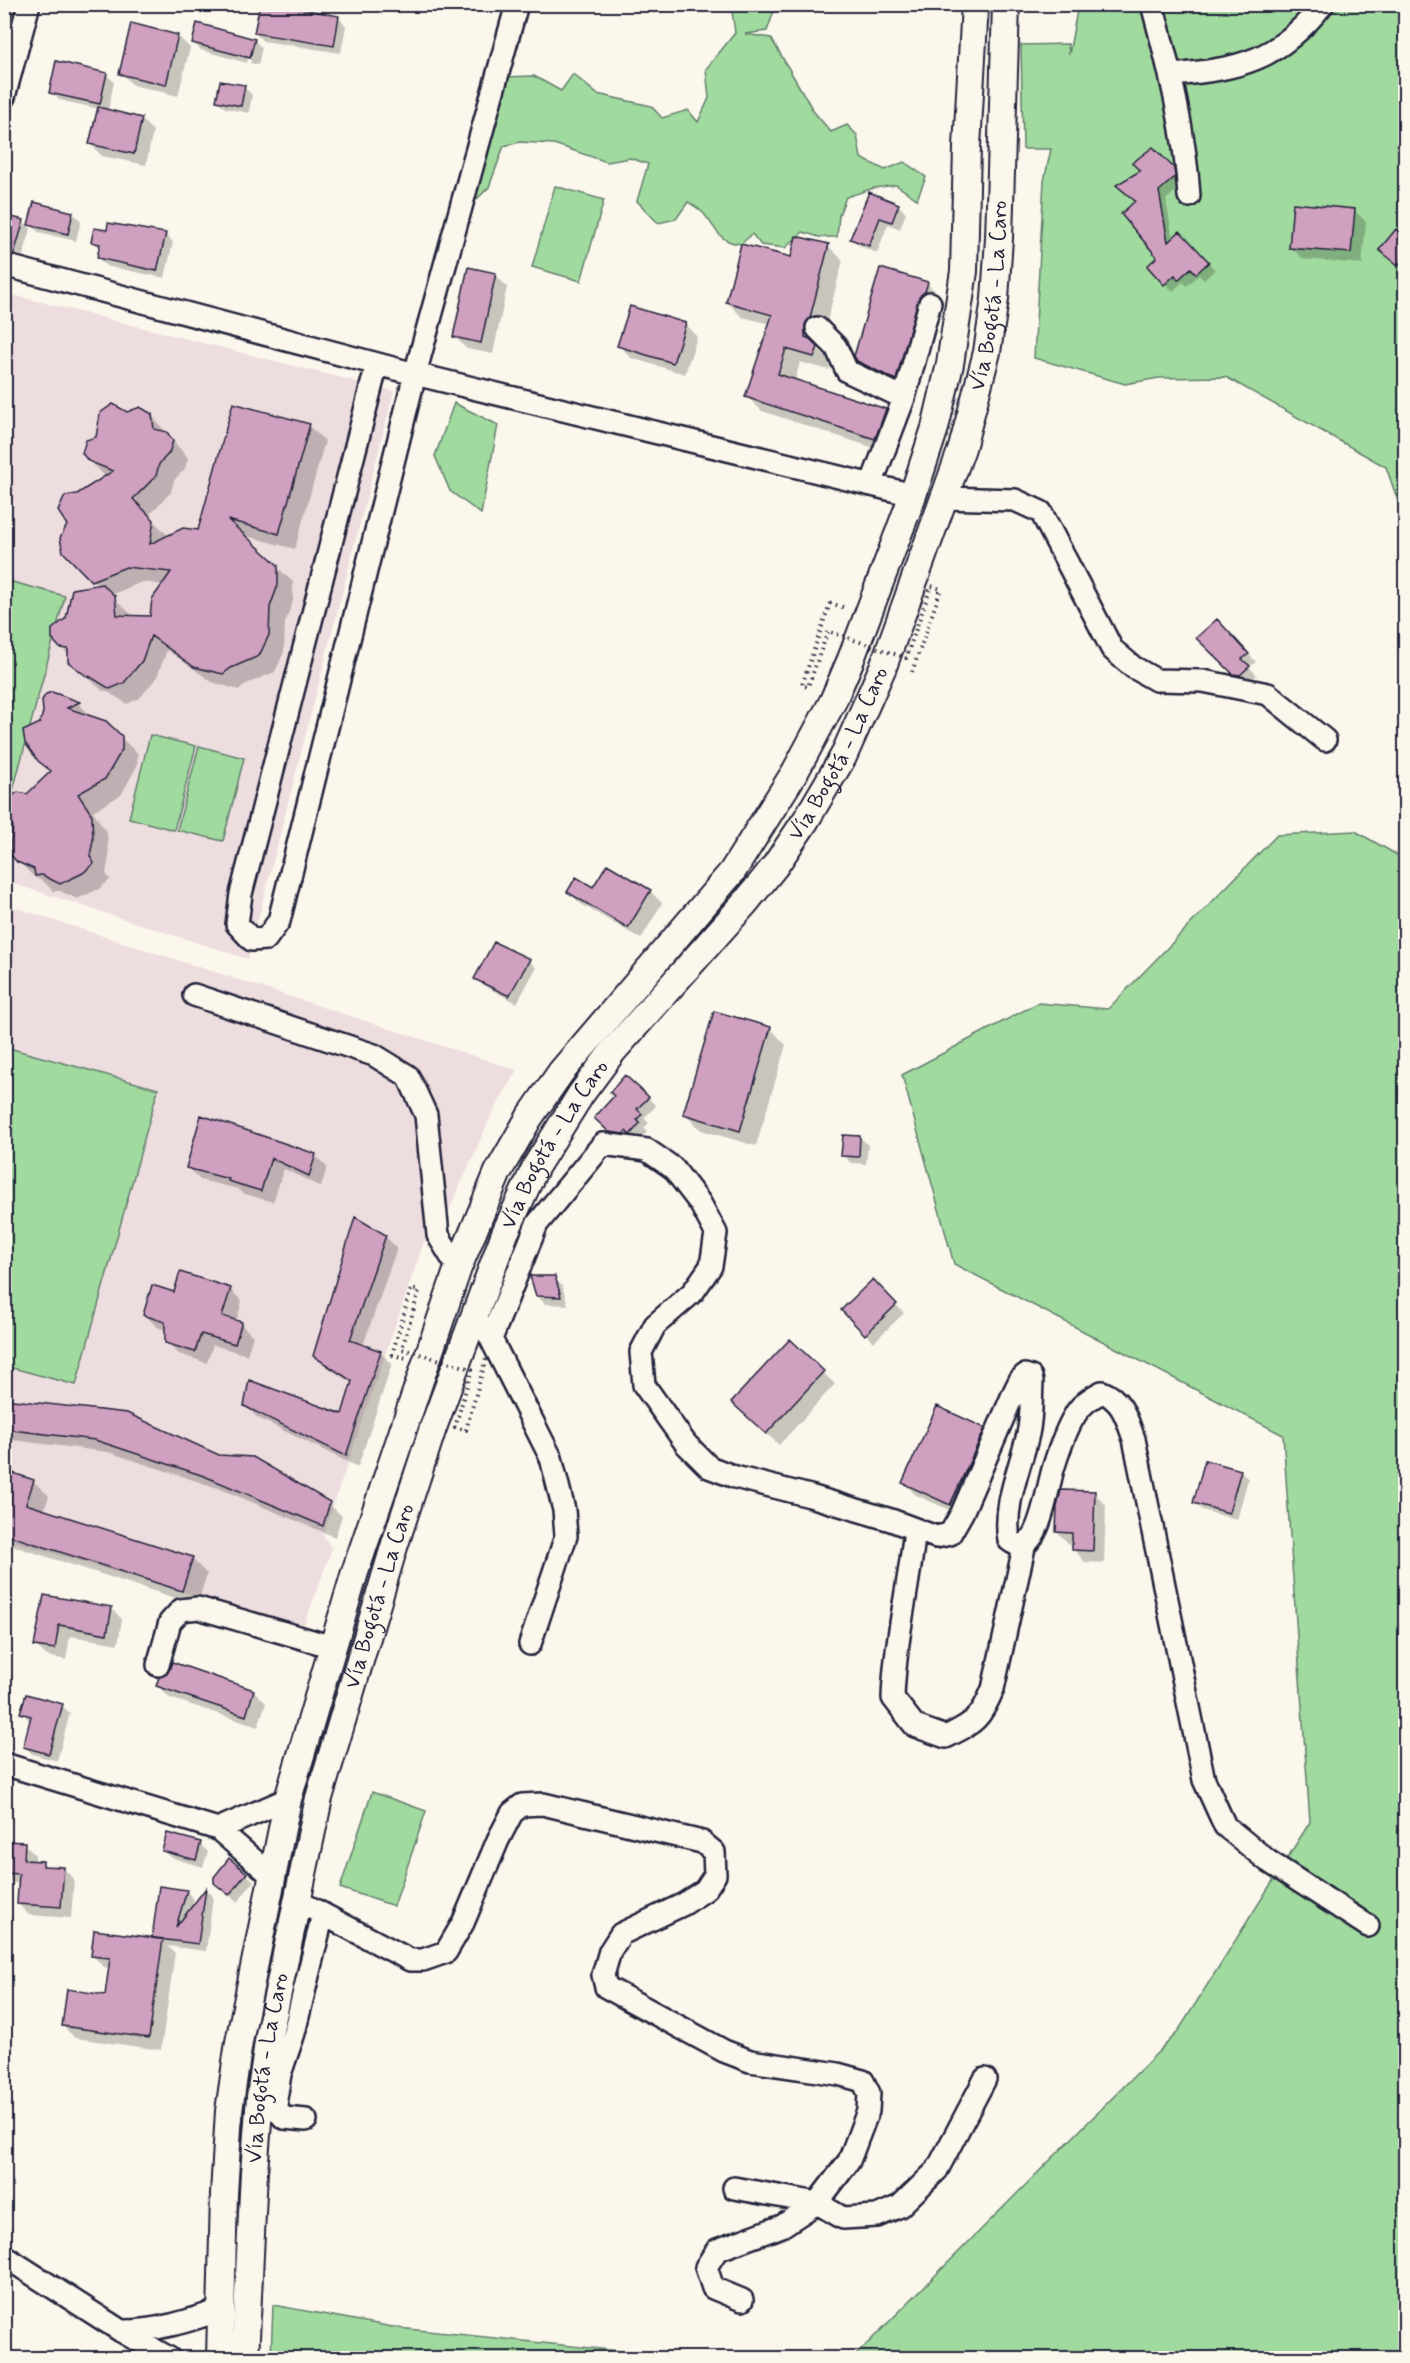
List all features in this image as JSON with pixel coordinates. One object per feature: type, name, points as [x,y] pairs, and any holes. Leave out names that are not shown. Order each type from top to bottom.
[{"type":"main road","name":"Vía Bogotá - La Caro","points":[[220,2358],[224,2194],[230,2111],[239,2042],[288,1799],[356,1572],[458,1268],[498,1172],[529,1118],[561,1072],[732,872],[795,772],[833,701],[851,659],[913,495],[935,428],[950,364],[960,305],[965,244],[967,147],[975,4]]},
{"type":"main road","name":"Vía Bogotá - La Caro","points":[[245,2358],[260,2097],[269,2035],[319,1798],[368,1628],[433,1428],[523,1191],[580,1094],[614,1051],[775,866],[806,820],[837,766],[883,667],[974,408],[987,352],[999,238],[1006,4]]},
{"type":"street","points":[[4,97],[29,4]]},
{"type":"street","points":[[377,364],[241,894],[237,924],[252,940],[266,939],[279,921],[415,374],[517,4]]},
{"type":"street","points":[[1152,4],[1172,75],[1188,173],[1189,196]]},
{"type":"street","points":[[1172,75],[1214,71],[1242,64],[1277,50],[1308,22],[1323,4]]},
{"type":"street","points":[[4,265],[415,374],[913,495]]},
{"type":"street","points":[[871,485],[904,398],[930,303]]},
{"type":"street","points":[[816,328],[836,347],[847,371],[904,398]]},
{"type":"street","points":[[944,498],[1015,500],[1041,512],[1112,649],[1133,667],[1156,680],[1203,681],[1268,694],[1325,740]]},
{"type":"street","points":[[194,995],[374,1055],[408,1076],[426,1115],[438,1235],[458,1268]]},
{"type":"street","points":[[491,1339],[537,1224],[603,1144],[647,1150],[673,1168],[687,1184],[716,1233],[711,1266],[693,1292],[655,1325],[641,1352],[644,1385],[686,1444],[709,1467],[735,1477],[810,1496],[936,1537],[950,1534],[962,1513],[1015,1390],[1025,1375],[1031,1377],[1032,1382],[1029,1431],[1007,1511],[1006,1526],[1009,1540],[1016,1545],[1025,1544]]},
{"type":"street","points":[[476,1311],[551,1458],[564,1510],[566,1536],[530,1644]]},
{"type":"street","points":[[915,1529],[910,1579],[894,1666],[893,1698],[915,1726],[946,1737],[974,1723],[984,1710],[993,1689],[1025,1544],[1032,1536],[1042,1515],[1053,1466],[1074,1415],[1090,1398],[1102,1392],[1114,1396],[1122,1406],[1134,1439],[1204,1780],[1225,1826],[1268,1861],[1368,1926]]},
{"type":"street","points":[[158,1665],[170,1622],[181,1610],[198,1608],[333,1647]]},
{"type":"street","points":[[4,1764],[218,1829],[271,1875]]},
{"type":"street","points":[[218,1829],[288,1799]]},
{"type":"street","points":[[296,1900],[410,1960],[423,1960],[446,1952],[463,1923],[498,1840],[512,1813],[522,1805],[543,1804],[702,1842],[714,1852],[716,1875],[705,1890],[684,1904],[621,1934],[610,1951],[603,1975],[606,1987],[724,2051],[750,2061],[838,2074],[863,2081],[869,2093],[868,2111],[849,2161],[817,2203],[782,2226],[717,2250],[706,2266],[713,2288],[742,2300]]},
{"type":"street","points":[[306,2120],[284,2118],[278,2111],[276,2098],[280,2074],[294,2033],[322,1914]]},
{"type":"street","points":[[734,2188],[817,2203],[843,2218],[877,2216],[900,2206],[937,2170],[985,2079]]},
{"type":"street","points":[[4,2256],[121,2331],[169,2358]]},
{"type":"street","points":[[121,2331],[156,2330],[221,2310]]},
{"type":"path","points":[[830,603],[802,685],[808,687],[828,631],[906,658],[931,586],[940,589],[911,675]]},
{"type":"path","points":[[392,1354],[411,1289],[419,1291],[402,1349],[472,1369],[455,1427],[466,1430],[486,1359]]},
{"type":"shaded area","points":[[5,293],[394,391],[248,959],[5,881]]},
{"type":"shaded area","points":[[4,904],[517,1070],[492,1114],[438,1235],[424,1242],[323,1535],[332,1549],[303,1628],[5,1539]]},
{"type":"green space","points":[[731,4],[776,5],[767,31],[745,34],[771,38],[814,112],[831,132],[847,125],[857,135],[861,158],[885,170],[904,162],[926,177],[917,199],[896,185],[874,188],[846,197],[839,215],[837,237],[819,237],[803,232],[785,248],[761,245],[752,234],[741,244],[727,241],[702,212],[688,202],[676,219],[658,223],[637,201],[648,164],[630,158],[607,162],[554,144],[520,142],[504,146],[489,187],[477,199],[465,189],[503,77],[534,76],[561,91],[573,74],[597,94],[651,106],[662,118],[688,110],[698,122],[709,98],[706,69],[735,33]]},
{"type":"green space","points":[[1078,5],[1405,5],[1405,521],[1386,467],[1226,377],[1159,378],[1125,384],[1034,358],[1044,181],[1051,149],[1023,149],[1021,45],[1068,44],[1069,54]]},
{"type":"green space","points":[[555,186],[604,200],[581,281],[532,267]]},
{"type":"green space","points":[[454,403],[498,425],[481,514],[450,491],[435,456]]},
{"type":"green space","points":[[5,580],[65,596],[5,820]]},
{"type":"green space","points":[[150,735],[196,746],[174,830],[129,818]]},
{"type":"green space","points":[[199,746],[244,758],[223,841],[177,830]]},
{"type":"green space","points":[[1355,831],[1406,860],[1405,2358],[853,2358],[1177,2033],[1310,1822],[1283,1435],[954,1264],[902,1075],[1038,1003],[1108,1009],[1277,835]]},
{"type":"green space","points":[[5,1047],[158,1089],[76,1385],[5,1366]]},
{"type":"green space","points":[[372,1792],[426,1811],[394,1906],[340,1888]]},
{"type":"green space","points":[[273,2305],[398,2328],[659,2355],[666,2358],[271,2358]]},
{"type":"building","points":[[260,4],[293,4],[292,7],[339,16],[334,46],[254,33]]},
{"type":"building","points":[[131,23],[178,35],[166,85],[119,74]]},
{"type":"building","points":[[197,23],[255,39],[250,58],[192,43]]},
{"type":"building","points":[[56,61],[107,73],[100,104],[49,93]]},
{"type":"building","points":[[220,81],[245,85],[241,106],[216,101]]},
{"type":"building","points":[[98,107],[142,118],[134,154],[89,144]]},
{"type":"building","points":[[1153,147],[1174,168],[1175,177],[1159,191],[1168,242],[1180,231],[1209,262],[1196,274],[1191,268],[1178,280],[1175,275],[1164,285],[1147,266],[1157,257],[1121,214],[1135,201],[1116,185],[1140,171],[1132,163]]},
{"type":"building","points":[[869,192],[899,204],[892,222],[880,218],[869,246],[850,239]]},
{"type":"building","points":[[34,202],[73,212],[68,234],[28,225]]},
{"type":"building","points":[[1293,203],[1355,209],[1351,253],[1289,248]]},
{"type":"building","points":[[4,215],[24,220],[14,254],[4,253]]},
{"type":"building","points":[[108,223],[166,233],[157,271],[97,258],[100,244],[91,242],[94,228],[107,230]]},
{"type":"building","points":[[1396,229],[1406,237],[1406,256],[1398,265],[1379,250]]},
{"type":"building","points":[[796,236],[829,244],[810,318],[805,325],[805,337],[818,347],[814,357],[786,349],[778,374],[886,409],[875,439],[745,397],[772,315],[726,302],[741,244],[791,257]]},
{"type":"building","points":[[468,267],[496,273],[481,343],[453,337]]},
{"type":"building","points":[[880,268],[928,282],[925,292],[918,300],[896,380],[857,361],[854,356]]},
{"type":"building","points":[[630,306],[686,323],[673,363],[617,346]]},
{"type":"building","points":[[233,403],[310,424],[279,534],[228,520],[278,565],[278,585],[270,607],[269,635],[259,656],[223,674],[194,667],[151,636],[142,661],[124,683],[110,689],[89,676],[89,678],[68,662],[68,649],[60,648],[52,639],[52,629],[66,618],[72,589],[102,584],[115,596],[117,615],[150,616],[152,599],[171,572],[126,567],[91,581],[63,552],[60,538],[67,525],[58,511],[65,496],[77,494],[113,471],[88,461],[82,453],[86,440],[96,437],[100,413],[113,404],[127,412],[140,407],[152,414],[154,429],[167,432],[173,441],[169,453],[159,464],[156,476],[133,499],[154,520],[150,544],[183,528],[198,530]]},
{"type":"building","points":[[1217,619],[1249,654],[1242,659],[1250,666],[1240,675],[1233,674],[1196,638]]},
{"type":"building","points":[[52,692],[80,702],[67,708],[106,721],[122,736],[122,750],[105,779],[78,794],[92,815],[93,840],[90,856],[94,863],[83,873],[60,884],[42,875],[35,876],[34,869],[17,862],[9,853],[13,827],[5,813],[8,799],[18,792],[27,794],[51,771],[38,761],[25,743],[23,731],[40,723],[43,712],[42,700],[46,694]]},
{"type":"building","points":[[607,864],[651,890],[628,928],[567,892],[576,877],[593,887]]},
{"type":"building","points":[[494,942],[530,959],[509,996],[474,979]]},
{"type":"building","points":[[714,1011],[771,1027],[740,1131],[683,1114]]},
{"type":"building","points":[[625,1075],[649,1097],[637,1109],[642,1114],[637,1120],[640,1123],[630,1135],[626,1131],[624,1134],[609,1132],[594,1118],[614,1096],[610,1092]]},
{"type":"building","points":[[201,1115],[316,1154],[309,1176],[271,1158],[261,1191],[228,1181],[229,1179],[186,1168]]},
{"type":"building","points":[[843,1135],[860,1136],[859,1157],[841,1156]]},
{"type":"building","points":[[355,1217],[386,1235],[350,1340],[381,1351],[346,1456],[244,1406],[249,1380],[342,1414],[352,1381],[313,1356]]},
{"type":"building","points":[[180,1272],[231,1288],[222,1316],[242,1322],[235,1344],[201,1334],[195,1352],[165,1343],[165,1322],[143,1315],[152,1285],[174,1292]]},
{"type":"building","points":[[530,1276],[555,1276],[561,1297],[536,1296]]},
{"type":"building","points":[[873,1279],[897,1304],[865,1335],[841,1310]]},
{"type":"building","points":[[790,1339],[824,1371],[766,1434],[731,1402]]},
{"type":"building","points":[[4,1399],[127,1413],[219,1455],[253,1457],[330,1502],[323,1526],[204,1476],[95,1440],[4,1429]]},
{"type":"building","points":[[937,1406],[985,1428],[950,1505],[902,1483]]},
{"type":"building","points":[[1205,1460],[1241,1470],[1229,1513],[1193,1503]]},
{"type":"building","points":[[4,1470],[34,1480],[26,1504],[193,1557],[182,1591],[4,1534]]},
{"type":"building","points":[[1061,1490],[1095,1491],[1093,1551],[1072,1550],[1072,1533],[1056,1532],[1057,1507]]},
{"type":"building","points":[[44,1595],[112,1607],[107,1634],[59,1625],[55,1649],[34,1646]]},
{"type":"building","points":[[172,1662],[254,1690],[246,1716],[156,1686],[159,1677],[167,1674]]},
{"type":"building","points":[[26,1694],[63,1704],[49,1754],[23,1747],[31,1716],[20,1713]]},
{"type":"building","points":[[167,1833],[201,1842],[196,1860],[162,1851]]},
{"type":"building","points":[[4,1841],[25,1842],[24,1860],[43,1861],[43,1866],[64,1867],[61,1907],[17,1904],[19,1874],[4,1873]]},
{"type":"building","points":[[229,1858],[247,1873],[229,1895],[214,1883],[214,1877]]},
{"type":"building","points":[[159,1886],[187,1890],[176,1927],[206,1888],[198,1944],[152,1938]]},
{"type":"building","points":[[94,1930],[163,1939],[149,2038],[62,2026],[67,1989],[105,1995],[110,1958],[91,1956]]}]
